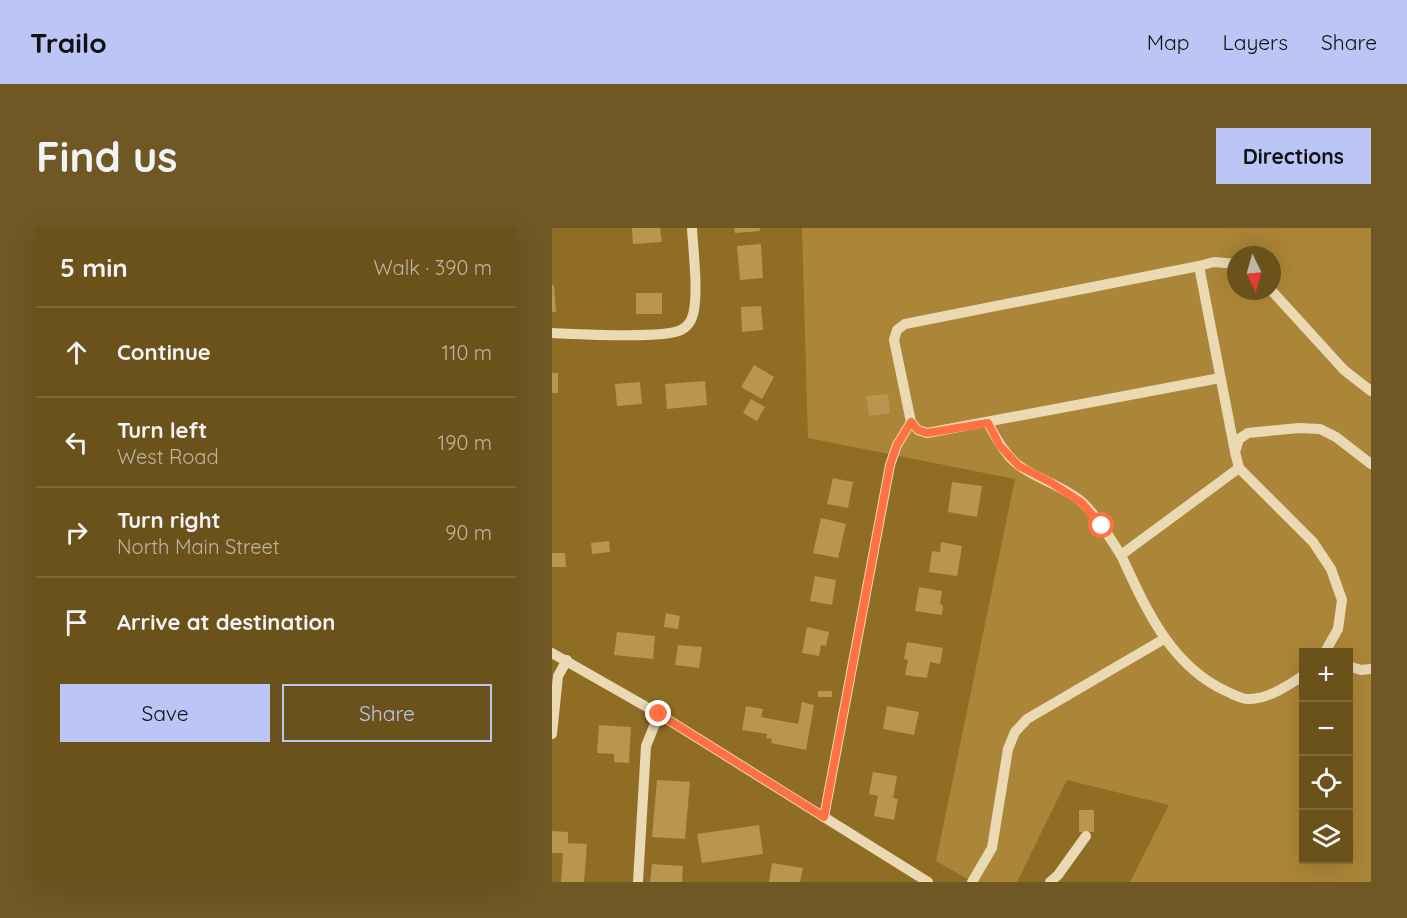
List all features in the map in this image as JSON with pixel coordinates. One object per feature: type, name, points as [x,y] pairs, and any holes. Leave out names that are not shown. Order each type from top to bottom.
[{"type":"street","points":[[552,333],[658,334],[682,330],[690,322],[694,312],[692,228]]},
{"type":"street","points":[[1220,378],[927,433],[918,430],[911,422],[894,340],[897,330],[905,324],[1214,262],[1227,263]]},
{"type":"street","points":[[1199,266],[1239,468],[1313,542],[1331,569],[1342,600],[1338,629],[1327,648]]},
{"type":"street","points":[[1280,300],[1344,370],[1371,390]]},
{"type":"street","points":[[824,817],[888,475],[897,445],[911,422]]},
{"type":"street","points":[[988,423],[1000,446],[1019,466],[1081,502],[1102,526],[1120,555],[1164,639],[1193,671],[1214,685],[1246,700],[1262,698],[1299,678]]},
{"type":"street","points":[[1234,452],[1239,439],[1248,433],[1299,428],[1320,429],[1336,437],[1371,464]]},
{"type":"street","points":[[1120,555],[1239,468]]},
{"type":"street","points":[[972,882],[992,848],[1008,749],[1015,732],[1027,719],[1164,639]]},
{"type":"street","points":[[552,652],[659,714],[928,882]]},
{"type":"street","points":[[552,734],[558,676],[567,660]]},
{"type":"street","points":[[1353,667],[1371,669]]},
{"type":"street","points":[[638,882],[646,746],[659,714]]},
{"type":"street","points":[[1050,882],[1058,875],[1086,836]]},
{"type":"shaded area","points":[[802,228],[1371,228],[1371,882],[1130,882],[1169,805],[1067,780],[1017,882],[973,882],[936,861],[1015,479],[808,438]]},
{"type":"building","points":[[632,228],[660,228],[662,242],[633,244]]},
{"type":"building","points":[[734,228],[760,228],[760,231],[735,233]]},
{"type":"building","points":[[761,244],[763,278],[740,280],[737,246]]},
{"type":"building","points":[[552,285],[554,285],[556,312],[552,312]]},
{"type":"building","points":[[636,293],[662,293],[662,314],[636,314]]},
{"type":"building","points":[[761,306],[763,330],[742,332],[741,307]]},
{"type":"building","points":[[754,365],[774,377],[762,399],[741,387]]},
{"type":"building","points":[[552,373],[558,373],[558,393],[552,393]]},
{"type":"building","points":[[705,381],[707,405],[667,409],[665,384]]},
{"type":"building","points":[[640,382],[642,404],[617,406],[615,384]]},
{"type":"building","points":[[888,394],[890,413],[869,416],[866,396]]},
{"type":"building","points":[[751,399],[765,407],[757,421],[743,413]]},
{"type":"building","points":[[833,478],[853,482],[848,508],[827,504]]},
{"type":"building","points":[[952,482],[982,486],[977,517],[948,512]]},
{"type":"building","points":[[821,518],[846,524],[838,558],[813,553]]},
{"type":"building","points":[[609,541],[610,552],[592,554],[591,543]]},
{"type":"building","points":[[941,542],[962,546],[957,576],[929,572],[932,551],[940,552]]},
{"type":"building","points":[[552,553],[565,553],[566,567],[552,567]]},
{"type":"building","points":[[815,576],[836,580],[832,605],[810,601]]},
{"type":"building","points":[[919,587],[942,591],[940,603],[943,606],[942,615],[915,611]]},
{"type":"building","points":[[666,613],[680,616],[678,629],[664,627]]},
{"type":"building","points":[[807,627],[829,632],[826,646],[821,645],[819,656],[802,653]]},
{"type":"building","points":[[617,632],[655,636],[653,659],[614,655]]},
{"type":"building","points":[[907,642],[943,648],[940,664],[930,662],[927,678],[905,675],[908,660],[904,659]]},
{"type":"building","points":[[678,645],[702,647],[699,668],[675,665]]},
{"type":"building","points":[[818,691],[832,691],[832,697],[818,697]]},
{"type":"building","points":[[802,702],[814,705],[806,750],[771,743],[772,739],[766,738],[767,734],[742,730],[746,706],[763,709],[761,717],[798,724]]},
{"type":"building","points":[[887,706],[919,712],[914,735],[883,729]]},
{"type":"building","points":[[599,725],[631,727],[629,763],[614,762],[614,754],[597,753]]},
{"type":"building","points":[[873,772],[897,776],[893,798],[898,799],[894,820],[874,816],[878,796],[869,794]]},
{"type":"building","points":[[657,780],[690,782],[685,839],[652,837]]},
{"type":"building","points":[[1079,810],[1094,810],[1094,832],[1079,832]]},
{"type":"building","points":[[759,825],[763,854],[702,863],[697,834]]},
{"type":"building","points":[[552,831],[568,832],[568,843],[587,844],[584,882],[561,882],[563,853],[552,853]]},
{"type":"building","points":[[772,863],[803,868],[800,882],[769,882]]},
{"type":"building","points":[[652,864],[683,866],[682,882],[650,882]]},
{"type":"route","points":[[659,714],[824,817],[890,465],[897,445],[911,422],[918,430],[927,433],[988,423],[1000,446],[1019,466],[1081,502],[1102,526]]}]
